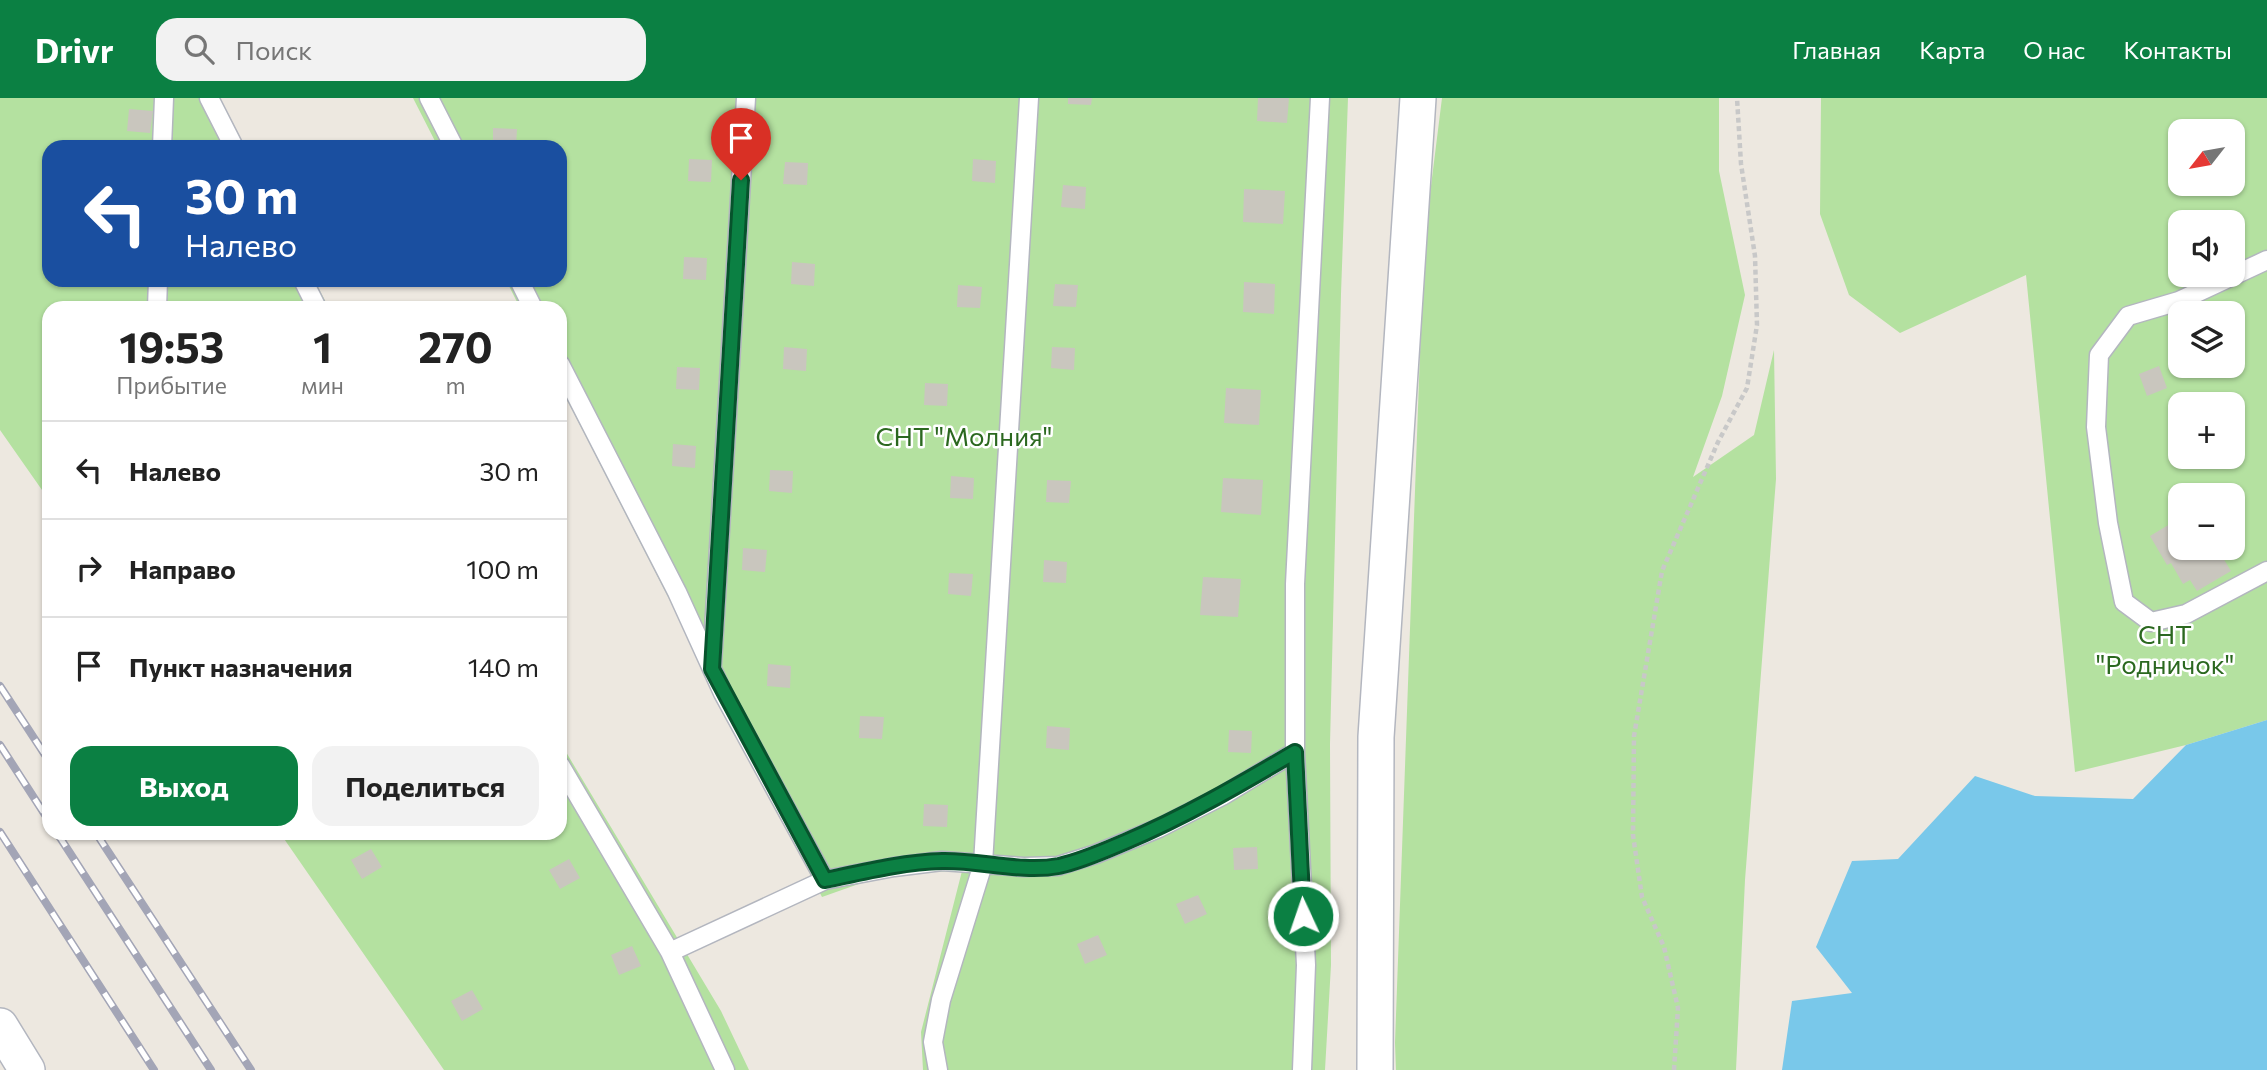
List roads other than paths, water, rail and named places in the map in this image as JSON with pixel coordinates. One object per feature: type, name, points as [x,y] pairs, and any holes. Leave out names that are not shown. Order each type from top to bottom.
[{"type":"street","points":[[1375,1070],[1376,737],[1418,98]]},
{"type":"street","points":[[0,1026],[27,1070]]},
{"type":"lane","points":[[162,140],[164,98]]},
{"type":"lane","points":[[209,98],[230,140]]},
{"type":"lane","points":[[429,98],[450,140]]},
{"type":"lane","points":[[712,669],[746,98]]},
{"type":"lane","points":[[938,1070],[933,1042],[941,1000],[983,864],[1029,98]]},
{"type":"lane","points":[[1302,1070],[1306,965],[1295,752],[1295,584],[1320,98]]},
{"type":"lane","points":[[2267,260],[2179,301],[2128,316],[2099,355],[2096,427],[2108,523],[2124,602],[2151,622],[2186,614],[2267,571]]},
{"type":"lane","points":[[567,378],[677,592],[712,669],[825,880]]},
{"type":"lane","points":[[670,952],[825,880],[942,861],[1024,867],[1058,866],[1096,854],[1158,828],[1222,796],[1295,752]]},
{"type":"lane","points":[[567,777],[670,952],[725,1070]]},
{"type":"water","points":[[2267,720],[2267,1070],[1782,1070],[1792,1001],[1852,993],[1816,947],[1852,861],[1898,859],[1975,776],[2035,796],[2133,799],[2186,745]]},
{"type":"railway","points":[[0,686],[42,750]]},
{"type":"railway","points":[[0,745],[42,810]]},
{"type":"railway","points":[[0,832],[154,1070]]},
{"type":"railway","points":[[62,840],[211,1070]]},
{"type":"railway","points":[[101,840],[251,1070]]},
{"type":"park label","name":"СНТ \"Молния\"","points":[[964,435]]},
{"type":"park label","name":"СНТ \"Родничок\"","points":[[2165,648]]}]
